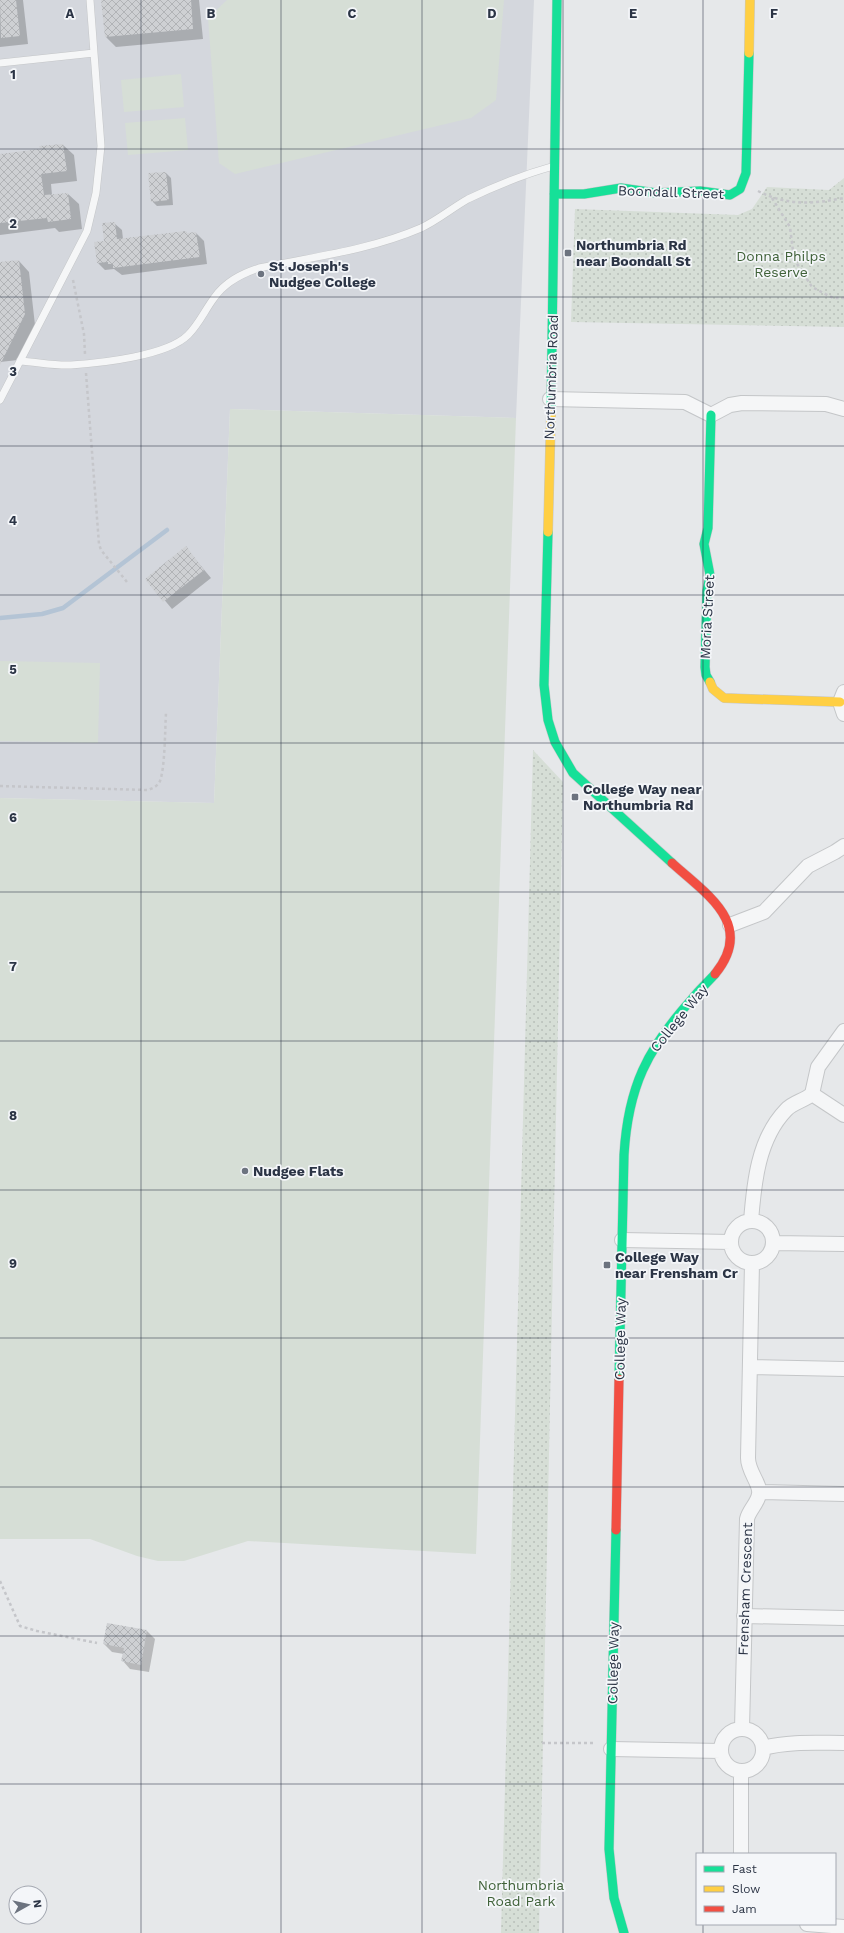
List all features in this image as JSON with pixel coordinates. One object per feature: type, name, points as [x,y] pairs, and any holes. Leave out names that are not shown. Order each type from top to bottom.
[{"type":"street","name":"Northumbria Road","points":[[557,0],[544,701],[548,726],[558,751]]},
{"type":"street","name":"Boondall Street","points":[[554,194],[584,194],[621,188],[656,193],[700,191],[730,195],[735,193],[743,185],[746,173],[750,0]]},
{"type":"street","points":[[550,399],[685,402],[711,414],[715,414],[730,405],[742,403],[826,404],[844,409]]},
{"type":"street","name":"Moria Street","points":[[711,414],[708,528],[704,544],[710,575],[706,591],[705,667],[708,682],[718,694],[732,699],[843,702]]},
{"type":"street","name":"College Way","points":[[558,751],[565,764],[581,783],[716,903],[724,912],[730,925],[731,935],[730,946],[723,964],[680,1012],[654,1045],[634,1086],[626,1119],[624,1141],[609,1837],[610,1880],[614,1900],[624,1933]]},
{"type":"street","points":[[730,925],[764,912],[808,866],[844,846]]},
{"type":"street","points":[[750,1221],[758,1165],[768,1137],[787,1109],[812,1094],[815,1088],[818,1067],[844,1031]]},
{"type":"street","points":[[812,1094],[844,1115]]},
{"type":"street","points":[[758,1221],[769,1229],[773,1243],[769,1255],[764,1259],[752,1263],[745,1262],[735,1254],[731,1242],[735,1230],[744,1222],[758,1221]]},
{"type":"street","points":[[622,1240],[731,1242]]},
{"type":"street","points":[[773,1243],[844,1244]]},
{"type":"street","points":[[752,1263],[748,1464],[760,1492],[844,1494]]},
{"type":"street","points":[[750,1367],[844,1369]]},
{"type":"street","name":"Frensham Crescent","points":[[742,1729],[747,1519],[749,1511],[758,1499],[760,1492]]},
{"type":"street","points":[[744,1616],[844,1618]]},
{"type":"street","points":[[742,1729],[754,1732],[758,1736],[763,1748],[760,1762],[755,1767],[741,1771],[735,1770],[725,1763],[721,1751],[721,1744],[729,1733],[742,1729]]},
{"type":"street","points":[[763,1748],[777,1745],[805,1743],[844,1743]]},
{"type":"street","points":[[611,1749],[721,1751]]},
{"type":"street","points":[[741,1771],[741,1853]]},
{"type":"street","points":[[819,1925],[844,1927]]},
{"type":"lane","points":[[0,400],[87,231],[96,193],[100,146],[90,0]]},
{"type":"lane","points":[[0,63],[94,53]]},
{"type":"lane","points":[[20,361],[70,365],[142,356],[179,342],[194,328],[215,296],[230,281],[244,273],[258,268],[354,249],[401,236],[423,227],[467,200],[489,190],[554,166]]},
{"type":"path","points":[[743,185],[772,198],[799,204],[844,198]]},
{"type":"path","points":[[772,198],[790,227],[794,259],[812,287],[834,298],[844,298]]},
{"type":"path","points":[[69,266],[73,276],[84,334],[99,544],[109,560],[127,582]]},
{"type":"path","points":[[0,786],[148,790],[154,788],[159,784],[162,773],[166,713]]},
{"type":"path","points":[[0,1581],[20,1626],[37,1631],[97,1642]]},
{"type":"path","points":[[542,1743],[595,1743]]},
{"type":"shaded area","name":"St Joseph's Nudgee College","points":[[0,0],[534,0],[516,418],[230,409],[214,803],[0,798]]},
{"type":"green space","points":[[227,0],[504,0],[496,100],[471,118],[235,174],[219,163],[208,18]]},
{"type":"green space","points":[[181,74],[184,107],[124,112],[121,80]]},
{"type":"green space","points":[[185,118],[188,150],[128,155],[125,123]]},
{"type":"green space","name":"Donna Philps Reserve","points":[[844,178],[844,327],[571,322],[575,209],[738,215],[752,209],[767,187],[829,190]]},
{"type":"green space","name":"Nudgee Flats","points":[[230,409],[516,418],[476,1554],[248,1541],[184,1561],[158,1561],[137,1556],[90,1539],[0,1539],[0,798],[214,803]]},
{"type":"green space","points":[[0,661],[100,663],[98,743],[0,741]]},
{"type":"green space","name":"Northumbria Road Park","points":[[533,750],[563,782],[539,1933],[501,1933]]},
{"type":"building","points":[[0,0],[16,0],[20,36],[1,38]]},
{"type":"building","points":[[101,0],[191,0],[193,29],[105,37]]},
{"type":"building","points":[[63,144],[67,171],[41,174],[44,195],[68,193],[71,219],[48,222],[47,218],[0,223],[0,154],[40,149],[39,146]]},
{"type":"building","points":[[166,172],[169,200],[151,202],[148,173]]},
{"type":"building","points":[[115,222],[117,239],[186,231],[187,233],[196,232],[200,257],[113,268],[113,264],[108,264],[108,262],[97,263],[94,242],[104,241],[102,223]]},
{"type":"building","points":[[19,260],[25,314],[0,365],[0,262]]},
{"type":"building","points":[[186,546],[204,570],[163,602],[145,579]]},
{"type":"building","points":[[107,1623],[147,1630],[141,1665],[121,1661],[124,1648],[103,1644]]},
{"type":"waterway","points":[[0,618],[42,614],[63,608],[167,530]]},
{"type":"traffic: fast","points":[[551,412],[557,0]]},
{"type":"traffic: fast","points":[[554,194],[584,194],[621,188],[656,193],[700,191],[730,195],[740,189],[746,173],[749,53]]},
{"type":"traffic: fast","points":[[710,682],[706,675],[705,667],[707,591],[710,575],[704,544],[708,528],[711,415]]},
{"type":"traffic: fast","points":[[548,532],[544,685],[548,720],[555,742],[573,773],[672,863]]},
{"type":"traffic: fast","points":[[619,1379],[624,1155],[630,1109],[635,1089],[652,1052],[676,1017],[715,974]]},
{"type":"traffic: fast","points":[[616,1530],[609,1849],[614,1898],[624,1933]]},
{"type":"traffic: slow","points":[[749,53],[750,0]]},
{"type":"traffic: slow","points":[[548,532],[551,412]]},
{"type":"traffic: slow","points":[[710,682],[713,689],[724,698],[840,702]]},
{"type":"traffic: jam","points":[[672,863],[699,886],[722,911],[728,925],[730,940],[726,956],[715,974]]},
{"type":"traffic: jam","points":[[616,1530],[619,1379]]},
{"type":"place","name":"Northumbria Rd near Boondall St","points":[[568,253]]},
{"type":"place","name":"St Joseph's Nudgee College","points":[[261,274]]},
{"type":"place","name":"College Way near Northumbria Rd","points":[[575,797]]},
{"type":"place","name":"Nudgee Flats","points":[[245,1171]]},
{"type":"place","name":"College Way near Frensham Cr","points":[[607,1265]]}]
